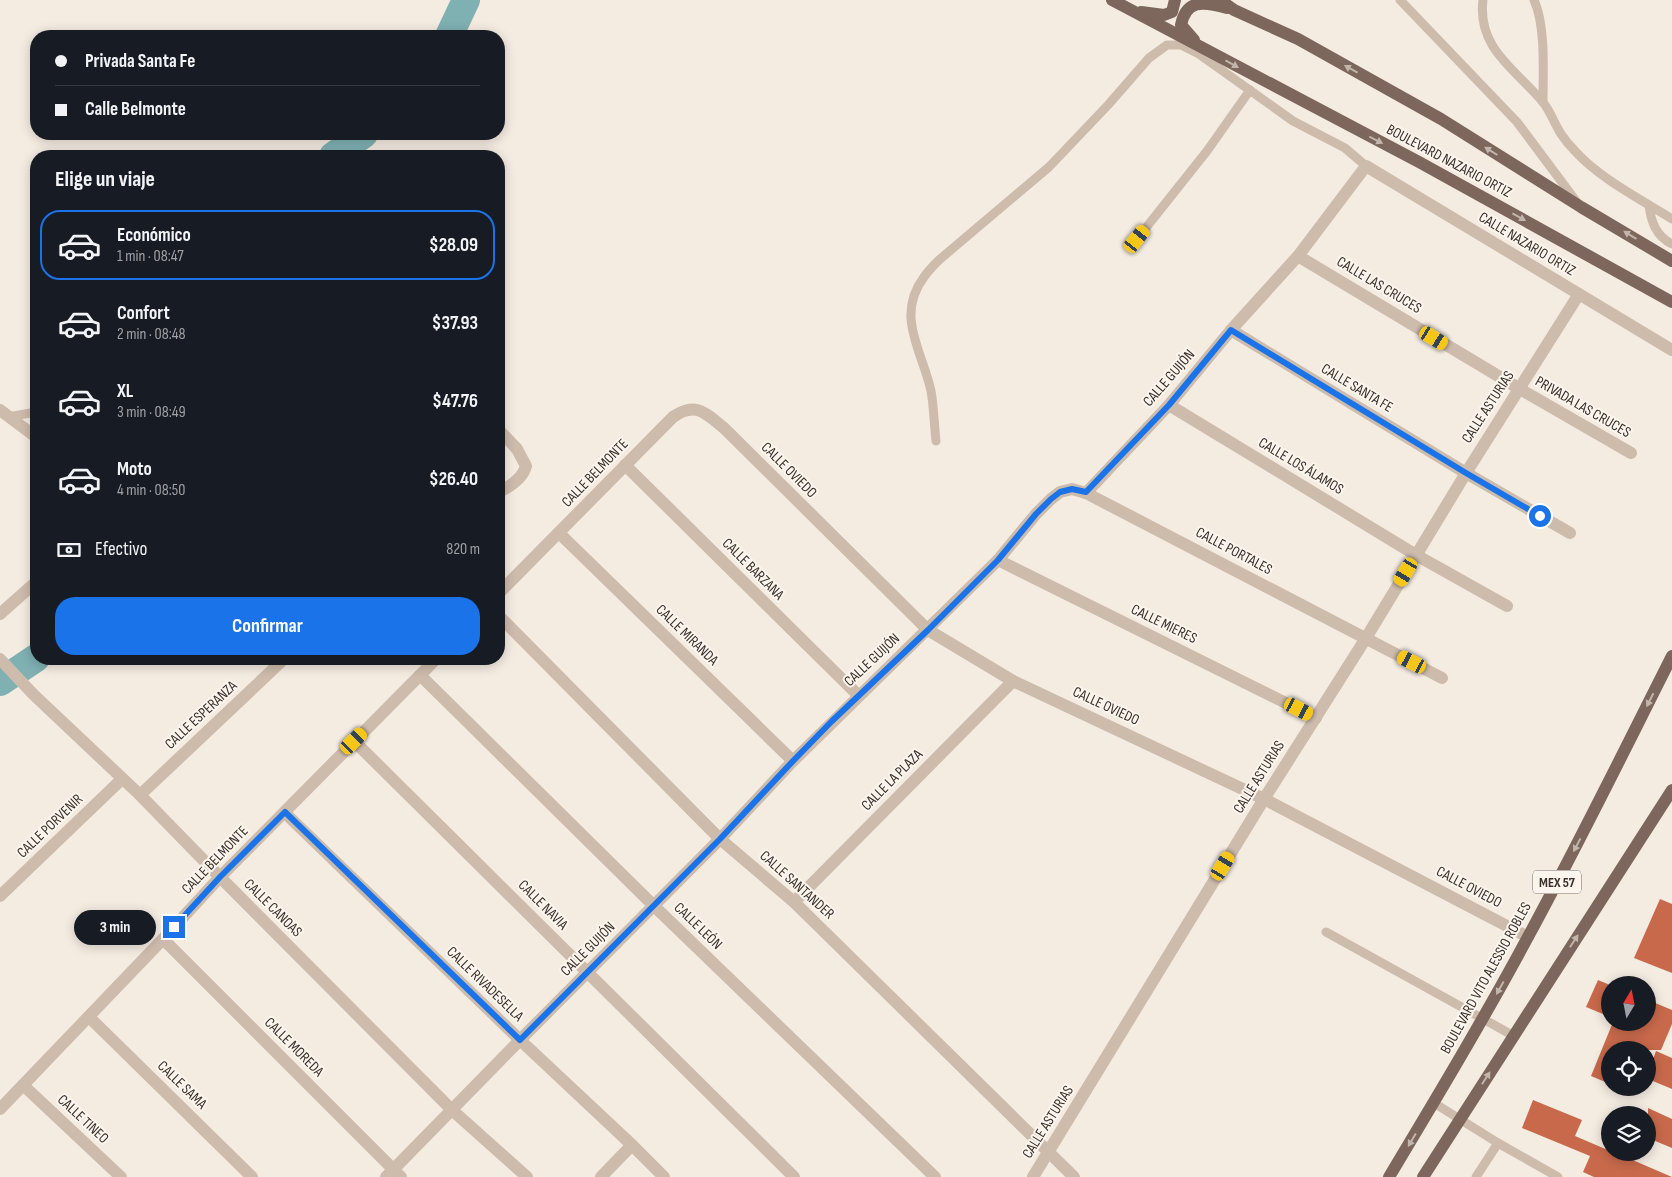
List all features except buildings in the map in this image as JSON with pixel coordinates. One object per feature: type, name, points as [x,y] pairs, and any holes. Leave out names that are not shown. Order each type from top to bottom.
[{"type":"main road","name":"BOULEVARD NAZARIO ORTIZ","points":[[1117,3],[1147,14],[1164,15],[1172,12],[1175,0]]},
{"type":"main road","name":"BOULEVARD NAZARIO ORTIZ","points":[[1220,0],[1234,10]]},
{"type":"main road","name":"BOULEVARD NAZARIO ORTIZ","points":[[1210,51],[1193,39],[1181,26],[1183,11],[1190,4],[1198,2],[1215,4],[1234,10],[1298,39],[1440,119],[1672,261]]},
{"type":"main road","name":"BOULEVARD NAZARIO ORTIZ","points":[[1117,3],[1427,167],[1672,302]]},
{"type":"main road","points":[[1652,292],[1672,309]]},
{"type":"main road","name":"BOULEVARD VITO ALESSIO ROBLES","points":[[1389,1177],[1434,1103],[1528,937],[1614,774],[1672,656]]},
{"type":"main road","name":"MEX 57","points":[[1423,1177],[1672,790]]},
{"type":"street","name":"CALLE GUIJÓN","points":[[394,1175],[452,1110],[720,839],[793,761],[858,695],[928,630],[998,560],[1036,514],[1060,492],[1072,489],[1086,492],[1169,405],[1231,330],[1298,256],[1366,166]]},
{"type":"street","name":"CALLE NAZARIO ORTIZ","points":[[1366,166],[1672,350]]},
{"type":"street","name":"CALLE LAS CRUCES","points":[[1298,256],[1520,389]]},
{"type":"street","name":"CALLE ASTURIAS","points":[[1033,1177],[1264,799],[1579,294]]},
{"type":"street","name":"CALLE SANTA FE","points":[[1231,330],[1466,473],[1570,533]]},
{"type":"street","name":"PRIVADA LAS CRUCES","points":[[1520,389],[1631,453]]},
{"type":"street","name":"CALLE LOS ÁLAMOS","points":[[1169,405],[1416,555],[1507,606]]},
{"type":"street","name":"CALLE BELMONTE","points":[[505,587],[673,417],[687,409],[704,412],[724,428]]},
{"type":"street","points":[[3,416],[30,433]]},
{"type":"street","name":"CALLE OVIEDO","points":[[724,428],[928,630],[1012,681],[1264,799],[1528,937]]},
{"type":"street","points":[[505,437],[521,455],[526,466],[516,480],[505,489]]},
{"type":"street","name":"CALLE BARZANA","points":[[625,465],[858,695]]},
{"type":"street","name":"CALLE PORTALES","points":[[1086,492],[1442,678]]},
{"type":"street","name":"CALLE MIRANDA","points":[[558,533],[793,761]]},
{"type":"street","name":"CALLE MIERES","points":[[998,560],[1316,718]]},
{"type":"street","points":[[0,614],[30,587]]},
{"type":"street","name":"CALLE SANTANDER","points":[[505,622],[720,839],[794,902],[1074,1177]]},
{"type":"street","name":"CALLE CANOAS","points":[[0,659],[34,695],[140,795],[452,1110],[527,1177]]},
{"type":"street","name":"CALLE ESPERANZA","points":[[140,795],[278,665]]},
{"type":"street","name":"CALLE BELMONTE","points":[[0,1109],[220,877],[430,665]]},
{"type":"street","name":"CALLE LEÓN","points":[[420,675],[654,906],[935,1177]]},
{"type":"street","name":"CALLE LA PLAZA","points":[[794,902],[1012,681]]},
{"type":"street","name":"CALLE NAVIA","points":[[354,741],[794,1177]]},
{"type":"street","name":"CALLE PORVENIR","points":[[0,896],[122,779]]},
{"type":"street","name":"CALLE RIVADESELLA","points":[[285,812],[664,1177]]},
{"type":"street","name":"CALLE MOREDA","points":[[163,939],[394,1175]]},
{"type":"street","name":"CALLE SAMA","points":[[88,1017],[252,1177]]},
{"type":"street","name":"CALLE TINEO","points":[[23,1086],[121,1177]]},
{"type":"street","points":[[601,1177],[632,1145]]},
{"type":"lane","points":[[1400,0],[1516,122],[1581,207]]},
{"type":"lane","points":[[1483,0],[1482,20],[1489,39],[1515,76],[1543,102],[1561,134],[1576,153],[1594,168],[1672,218]]},
{"type":"lane","points":[[1534,0],[1538,7],[1541,33],[1543,102]]},
{"type":"lane","points":[[936,440],[931,392],[913,334],[910,315],[913,296],[924,277],[940,260],[1050,167],[1149,58],[1167,44],[1181,45],[1199,54],[1293,121],[1345,148],[1366,166]]},
{"type":"lane","points":[[1137,239],[1207,151],[1250,90]]},
{"type":"lane","points":[[1650,205],[1653,224],[1665,241],[1672,244]]},
{"type":"lane","points":[[3,416],[30,413]]},
{"type":"lane","points":[[1326,932],[1514,1036]]},
{"type":"lane","points":[[1434,1103],[1498,1143],[1558,1177]]},
{"type":"lane","points":[[1476,1177],[1498,1143]]},
{"type":"waterway","points":[[452,30],[466,0]]},
{"type":"waterway","points":[[341,150],[356,140]]},
{"type":"waterway","points":[[0,682],[30,662]]},
{"type":"route","points":[[174,927],[220,877],[285,812],[520,1040],[720,839],[832,721],[928,630],[998,560],[1051,499],[1060,492],[1072,489],[1086,492],[1169,405],[1231,330],[1540,516]]}]
